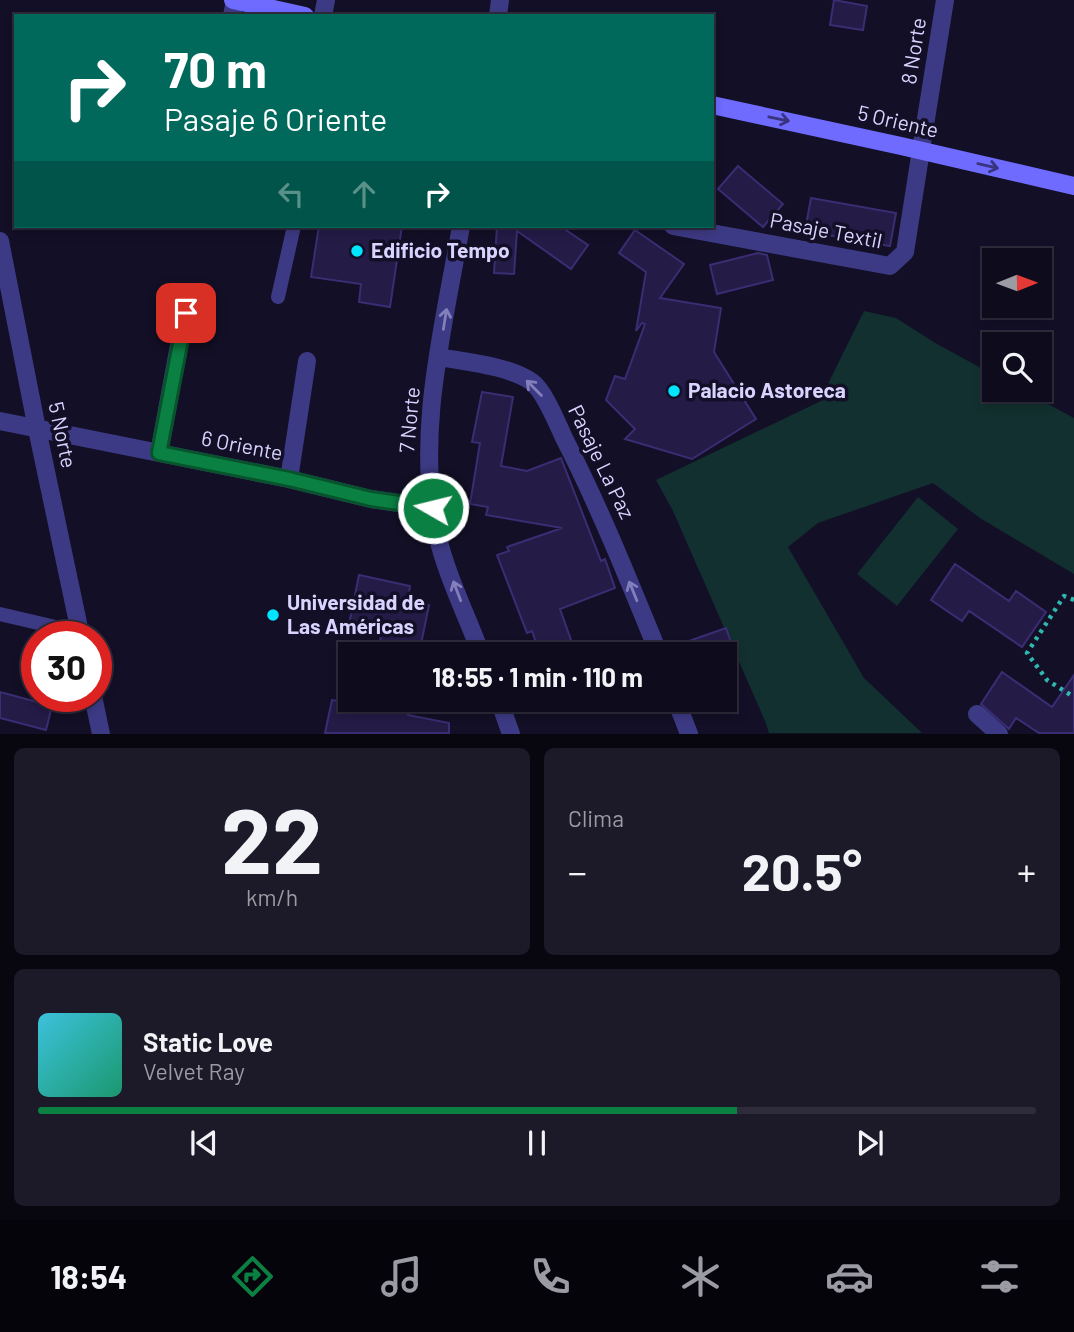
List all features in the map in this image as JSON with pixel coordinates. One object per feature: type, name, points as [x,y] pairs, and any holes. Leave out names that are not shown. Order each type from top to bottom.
[{"type":"main road","points":[[234,0],[296,14]]},
{"type":"main road","name":"5 Oriente","points":[[714,105],[1074,186]]},
{"type":"street","name":"8 Norte","points":[[921,150],[945,0]]},
{"type":"street","name":"Pasaje Textil","points":[[684,228],[890,267],[905,252],[921,150]]},
{"type":"street","name":"7 Norte","points":[[457,228],[430,425],[429,465],[437,535],[477,642]]},
{"type":"street","name":"5 Norte","points":[[0,241],[78,621]]},
{"type":"street","points":[[159,453],[186,313]]},
{"type":"street","name":"Pasaje La Paz","points":[[439,357],[509,372],[533,383],[548,406],[582,474],[654,642]]},
{"type":"street","points":[[289,479],[307,362]]},
{"type":"street","name":"6 Oriente","points":[[0,421],[289,479],[371,499],[433,508]]},
{"type":"street","points":[[96,712],[101,733]]},
{"type":"street","points":[[503,712],[511,733]]},
{"type":"street","points":[[681,712],[689,733]]},
{"type":"street","points":[[977,714],[999,733]]},
{"type":"lane","points":[[278,297],[294,228]]},
{"type":"lane","points":[[0,614],[27,621]]},
{"type":"path","points":[[1074,600],[1064,596],[1027,653],[1048,680],[1074,697]]},
{"type":"green space","points":[[864,311],[896,318],[982,368],[982,402],[1044,402],[1074,418],[1074,574],[980,518],[933,483],[818,523],[788,547],[864,678],[922,733],[769,733],[737,657],[737,642],[730,642],[673,511],[656,480],[819,402]]},
{"type":"green space","points":[[918,497],[958,529],[897,606],[857,574]]},
{"type":"building","points":[[834,0],[867,6],[863,30],[830,25]]},
{"type":"building","points":[[738,166],[783,204],[763,227],[718,189]]},
{"type":"building","points":[[811,198],[896,213],[890,246],[805,231]]},
{"type":"building","name":"Edificio Tempo","points":[[319,228],[402,228],[390,307],[359,302],[361,284],[311,277]]},
{"type":"building","points":[[497,228],[563,228],[588,245],[571,269],[517,231],[514,274],[494,273]]},
{"type":"building","name":"Palacio Astoreca","points":[[635,230],[684,264],[660,298],[721,308],[714,352],[756,419],[692,459],[625,439],[635,429],[606,400],[615,376],[625,379],[645,324],[642,323],[636,331],[646,272],[619,253]]},
{"type":"building","points":[[758,253],[767,255],[773,280],[717,294],[710,265]]},
{"type":"building","points":[[482,392],[513,397],[501,466],[527,471],[561,458],[601,561],[605,559],[615,588],[560,609],[572,642],[536,642],[532,631],[527,633],[497,555],[509,551],[507,547],[562,528],[486,515],[488,507],[470,504],[480,443],[472,442]]},
{"type":"building","points":[[955,564],[1009,601],[1016,591],[1046,612],[1022,647],[969,611],[962,621],[931,600]]},
{"type":"building","points":[[359,575],[410,586],[408,601],[429,605],[421,642],[380,642],[381,636],[348,629]]},
{"type":"building","points":[[726,628],[731,642],[686,642]]},
{"type":"building","points":[[1002,672],[1052,707],[1074,675],[1074,733],[1039,733],[1016,718],[1009,729],[981,704]]},
{"type":"building","points":[[0,692],[21,698],[21,712],[50,712],[46,730],[0,718]]},
{"type":"building","points":[[332,700],[338,701],[338,712],[409,712],[408,715],[449,723],[449,733],[325,733]]},
{"type":"place","name":"Edificio Tempo","points":[[357,251]]},
{"type":"place","name":"Palacio Astoreca","points":[[674,391]]},
{"type":"place","name":"Universidad de Las Américas","points":[[273,615]]},
{"type":"route","points":[[186,313],[159,453],[289,479],[371,499],[433,508]]}]
